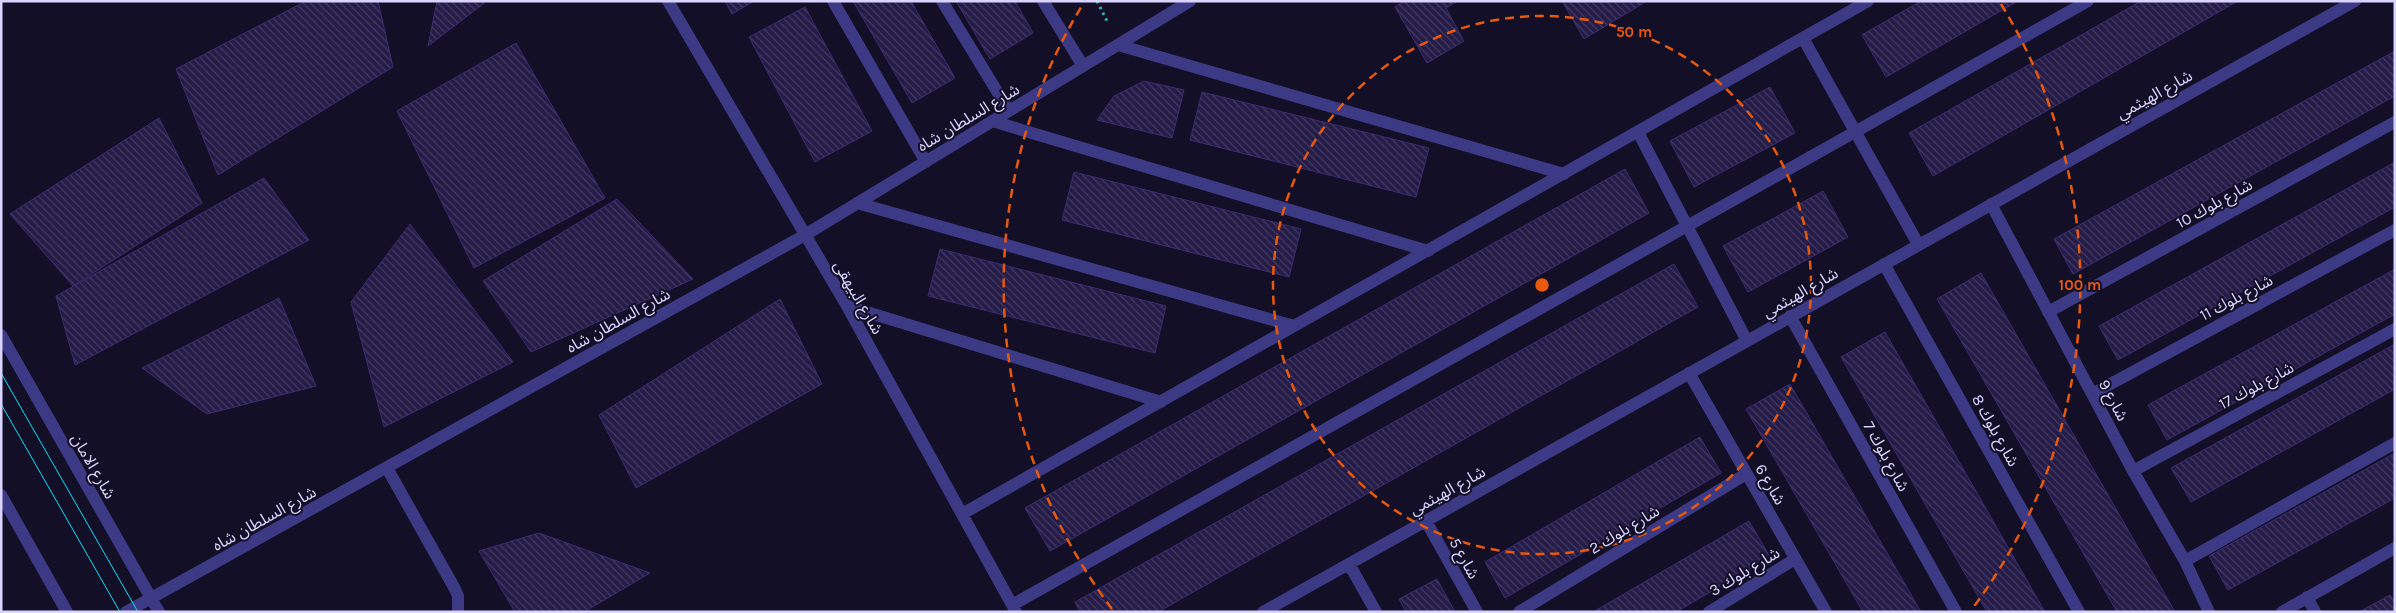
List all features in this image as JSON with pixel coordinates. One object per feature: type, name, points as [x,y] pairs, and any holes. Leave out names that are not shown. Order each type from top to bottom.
[{"type":"street","name":"شارع البيهقى","points":[[668,1],[847,306],[1014,608]]},
{"type":"street","points":[[833,1],[926,162]]},
{"type":"street","points":[[942,1],[1009,111]]},
{"type":"street","points":[[1044,1],[1083,66]]},
{"type":"street","name":"شارع السلطان شاه","points":[[126,612],[805,235],[1190,1]]},
{"type":"street","points":[[962,514],[1868,1]]},
{"type":"street","points":[[1014,608],[1686,225],[2088,1]]},
{"type":"street","name":"شارع الهيثمي","points":[[1263,612],[2355,1]]},
{"type":"street","points":[[1803,38],[1918,244]]},
{"type":"street","points":[[1118,44],[1564,174]]},
{"type":"street","points":[[992,121],[1428,251]]},
{"type":"street","name":"شارع بلوك 10","points":[[2048,312],[2395,122]]},
{"type":"street","points":[[1638,132],[1747,341]]},
{"type":"street","points":[[857,203],[1294,326]]},
{"type":"street","name":"شارع 9","points":[[1991,204],[2133,471],[2185,561],[2210,612]]},
{"type":"street","name":"شارع بلوك 11","points":[[2092,394],[2395,230]]},
{"type":"street","name":"شارع بلوك 8","points":[[1884,264],[2079,612]]},
{"type":"street","points":[[847,306],[1161,402]]},
{"type":"street","name":"شارع بلوك 7","points":[[1790,316],[1956,612]]},
{"type":"street","name":"شارع بلوك 17","points":[[2133,471],[2395,329]]},
{"type":"street","name":"شارع الامان","points":[[1,335],[159,612]]},
{"type":"street","name":"شارع 6","points":[[1689,373],[1826,612]]},
{"type":"street","points":[[2185,561],[2395,444]]},
{"type":"street","points":[[388,468],[458,596],[458,612]]},
{"type":"street","name":"شارع بلوك 2","points":[[1519,612],[1746,474]]},
{"type":"street","points":[[1,495],[67,612]]},
{"type":"street","name":"شارع 5","points":[[1426,520],[1477,612]]},
{"type":"street","points":[[2282,612],[2307,597],[2393,554]]},
{"type":"street","name":"شارع بلوك 3","points":[[1709,612],[1795,559]]},
{"type":"street","points":[[1349,564],[1376,612]]},
{"type":"street","points":[[2307,597],[2315,612]]},
{"type":"building","points":[[306,1],[378,1],[393,67],[218,175],[176,69]]},
{"type":"building","points":[[437,1],[487,1],[428,46]]},
{"type":"building","points":[[725,1],[754,1],[732,14]]},
{"type":"building","points":[[853,1],[911,1],[955,78],[912,103]]},
{"type":"building","points":[[956,1],[1015,1],[1033,33],[990,59]]},
{"type":"building","points":[[1404,1],[1458,1],[1446,8],[1464,41],[1427,63],[1395,7]]},
{"type":"building","points":[[1562,1],[1647,1],[1584,39]]},
{"type":"building","points":[[1921,1],[2018,1],[1886,77],[1862,35]]},
{"type":"building","points":[[2141,1],[2238,1],[1933,176],[1909,133]]},
{"type":"building","points":[[805,7],[872,131],[815,162],[749,37]]},
{"type":"building","points":[[516,43],[605,198],[474,268],[397,111]]},
{"type":"building","points":[[2395,51],[2395,96],[2073,274],[2054,239]]},
{"type":"building","points":[[1144,81],[1184,90],[1172,138],[1097,120],[1114,96]]},
{"type":"building","points":[[1770,87],[1795,133],[1694,187],[1670,141]]},
{"type":"building","points":[[1202,92],[1429,148],[1416,197],[1190,140]]},
{"type":"building","points":[[159,118],[202,203],[73,286],[10,214]]},
{"type":"building","points":[[2395,162],[2395,207],[2118,360],[2099,326]]},
{"type":"building","points":[[1625,169],[1649,213],[1050,551],[1025,508]]},
{"type":"building","points":[[1074,172],[1301,229],[1289,277],[1062,220]]},
{"type":"building","points":[[264,178],[309,240],[75,365],[56,296]]},
{"type":"building","points":[[1823,191],[1848,237],[1748,292],[1723,246]]},
{"type":"building","points":[[617,199],[693,279],[531,352],[483,281]]},
{"type":"building","points":[[410,224],[513,362],[384,427],[351,302]]},
{"type":"building","points":[[940,249],[1166,306],[1155,353],[928,296]]},
{"type":"building","points":[[1674,264],[1698,307],[1158,612],[1080,612],[1075,602]]},
{"type":"building","points":[[2395,269],[2395,314],[2167,440],[2148,405]]},
{"type":"building","points":[[1981,273],[2175,612],[2117,612],[1937,299]]},
{"type":"building","points":[[279,298],[316,386],[207,414],[142,368]]},
{"type":"building","points":[[780,299],[822,384],[636,488],[599,415]]},
{"type":"building","points":[[1885,332],[2045,612],[1987,612],[1841,357]]},
{"type":"building","points":[[2395,344],[2395,389],[2191,502],[2171,468]]},
{"type":"building","points":[[1790,384],[1921,612],[1863,612],[1746,409]]},
{"type":"building","points":[[1700,437],[1721,473],[1505,598],[1485,562]]},
{"type":"building","points":[[2395,453],[2395,498],[2228,590],[2209,556]]},
{"type":"building","points":[[1749,521],[1770,557],[1676,612],[1593,612]]},
{"type":"building","points":[[539,533],[650,573],[584,612],[515,612],[479,551]]},
{"type":"building","points":[[1437,579],[1455,612],[1406,612],[1399,599]]},
{"type":"building","points":[[2390,595],[2395,603],[2395,612],[2359,612]]},
{"type":"tram line","points":[[1,373],[138,612]]},
{"type":"tram line","points":[[1,404],[120,612]]}]
